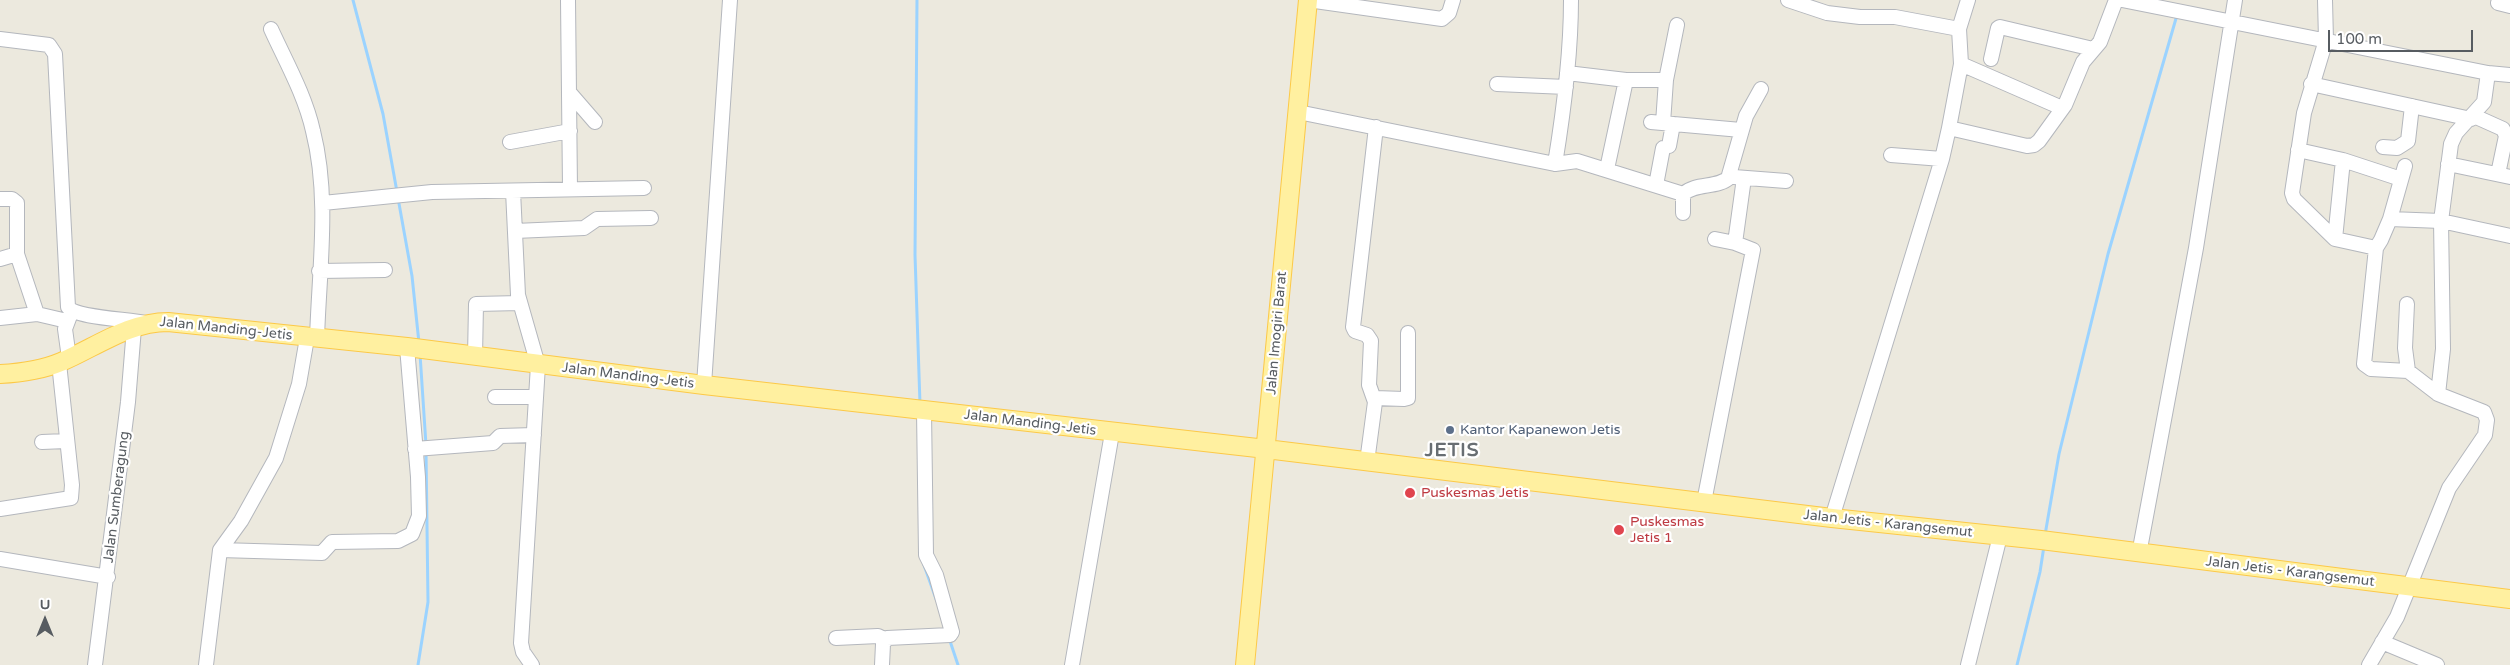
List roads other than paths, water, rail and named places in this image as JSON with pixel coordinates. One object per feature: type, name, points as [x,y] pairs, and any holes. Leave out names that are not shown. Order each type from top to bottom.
[{"type":"main road","name":"Jalan Imogiri Barat","points":[[1245,665],[1308,0]]},
{"type":"main road","name":"Jalan Manding-Jetis","points":[[0,374],[18,373],[64,361],[140,325],[195,324],[1112,433],[1266,449]]},
{"type":"main road","name":"Jalan Jetis - Karangsemut","points":[[1266,449],[1832,518],[2045,541],[2510,599]]},
{"type":"street","points":[[568,0],[570,188]]},
{"type":"street","points":[[704,385],[730,0]]},
{"type":"street","points":[[1308,0],[1442,19],[1449,13],[1453,0]]},
{"type":"street","points":[[1555,164],[1567,80],[1571,0]]},
{"type":"street","points":[[1788,0],[1827,13],[1860,17],[1895,17],[1959,29]]},
{"type":"street","points":[[1832,518],[1942,159],[1961,64],[1959,29],[1968,0]]},
{"type":"street","points":[[1949,128],[2027,146],[2034,145],[2062,108],[2083,62],[2100,42],[2116,0]]},
{"type":"street","points":[[2122,0],[2488,73],[2510,75]]},
{"type":"street","points":[[2139,554],[2196,248],[2235,0]]},
{"type":"street","points":[[2325,0],[2326,40],[2311,84],[2292,193],[2294,199],[2335,239],[2376,248]]},
{"type":"street","points":[[1656,184],[1666,147],[1662,123],[1666,80],[1677,26]]},
{"type":"street","points":[[1991,60],[1998,28],[2000,27],[2093,49]]},
{"type":"street","points":[[206,665],[220,550],[241,521],[276,458],[312,338],[319,271],[323,203],[313,130],[296,84],[271,29]]},
{"type":"street","points":[[0,39],[49,45],[55,54],[69,316],[66,329],[64,361],[72,485],[71,498],[0,509]]},
{"type":"street","points":[[1961,64],[2062,108]]},
{"type":"street","points":[[2438,394],[2443,349],[2441,222],[2451,144],[2456,133],[2484,102],[2488,73]]},
{"type":"street","points":[[1497,84],[1567,80],[1666,80]]},
{"type":"street","points":[[1607,169],[1626,80]]},
{"type":"street","points":[[2311,84],[2472,117],[2504,129],[2506,136],[2504,175],[2448,164]]},
{"type":"street","points":[[1737,178],[1729,172],[1741,130],[1761,89]]},
{"type":"street","points":[[569,92],[595,122]]},
{"type":"street","points":[[2383,147],[2397,148],[2408,141],[2412,106]]},
{"type":"street","points":[[1298,112],[1555,164],[1577,162],[1607,169],[1683,194],[1698,186],[1722,183],[1737,178],[1786,181]]},
{"type":"street","points":[[1662,123],[1741,130]]},
{"type":"street","points":[[1367,462],[1375,398],[1369,385],[1370,337],[1355,332],[1353,327],[1376,128]]},
{"type":"street","points":[[510,142],[570,132]]},
{"type":"street","points":[[2298,150],[2403,172],[2390,219],[2382,240],[2376,248],[2364,364],[2371,369],[2408,371],[2438,394],[2484,412],[2487,420],[2485,435],[2449,488],[2397,617],[2369,665]]},
{"type":"street","points":[[1891,155],[1942,159]]},
{"type":"street","points":[[2335,239],[2343,160]]},
{"type":"street","points":[[1735,243],[1737,178]]},
{"type":"street","points":[[323,203],[410,194],[513,192],[570,188],[644,188]]},
{"type":"street","points":[[513,192],[520,303],[538,365],[521,643],[532,665]]},
{"type":"street","points":[[1683,194],[1683,213]]},
{"type":"street","points":[[0,199],[12,199],[17,204],[16,254],[37,314]]},
{"type":"street","points":[[515,231],[584,228],[597,219],[651,218]]},
{"type":"street","points":[[2390,219],[2441,222],[2510,235]]},
{"type":"street","points":[[1704,502],[1752,252],[1749,247],[1716,239]]},
{"type":"street","points":[[0,259],[16,254]]},
{"type":"street","points":[[319,271],[385,270]]},
{"type":"street","points":[[475,357],[476,304],[520,303]]},
{"type":"street","points":[[2407,304],[2405,348],[2408,371]]},
{"type":"street","points":[[0,318],[37,314],[140,325]]},
{"type":"street","name":"Jalan Sumberagung","points":[[95,665],[103,577],[140,325]]},
{"type":"street","points":[[1375,398],[1404,400],[1408,398],[1408,333]]},
{"type":"street","points":[[220,550],[322,553],[332,542],[398,541],[412,534],[419,516],[422,448],[409,348]]},
{"type":"street","points":[[496,397],[536,397]]},
{"type":"street","points":[[836,638],[878,636],[884,639],[934,637],[950,635],[952,632],[936,575],[926,555],[922,410]]},
{"type":"street","points":[[1072,665],[1112,433]]},
{"type":"street","points":[[422,448],[493,443],[500,436],[534,435]]},
{"type":"street","points":[[42,442],[70,445]]},
{"type":"street","points":[[1968,665],[2000,536]]},
{"type":"street","points":[[0,558],[77,574],[103,577]]},
{"type":"street","points":[[882,665],[884,639]]},
{"type":"street","points":[[2382,642],[2437,665]]},
{"type":"waterway","points":[[353,0],[383,114],[397,192]]},
{"type":"waterway","points":[[917,0],[915,255],[920,404]]},
{"type":"waterway","points":[[2045,535],[2059,454],[2108,254],[2177,15]]},
{"type":"waterway","points":[[398,198],[412,276],[419,343]]},
{"type":"waterway","points":[[420,354],[426,445]]},
{"type":"waterway","points":[[418,665],[428,602],[426,451]]},
{"type":"waterway","points":[[2017,665],[2040,572],[2044,546]]},
{"type":"waterway","points":[[924,565],[936,599]]},
{"type":"waterway","points":[[949,638],[958,665]]},
{"type":"place","name":"Kantor Kapanewon Jetis","points":[[1450,430]]},
{"type":"place","name":"Puskesmas Jetis","points":[[1410,493]]},
{"type":"place","name":"Puskesmas Jetis 1","points":[[1619,530]]},
{"type":"district","name":"JETIS","points":[[1452,451]]}]
